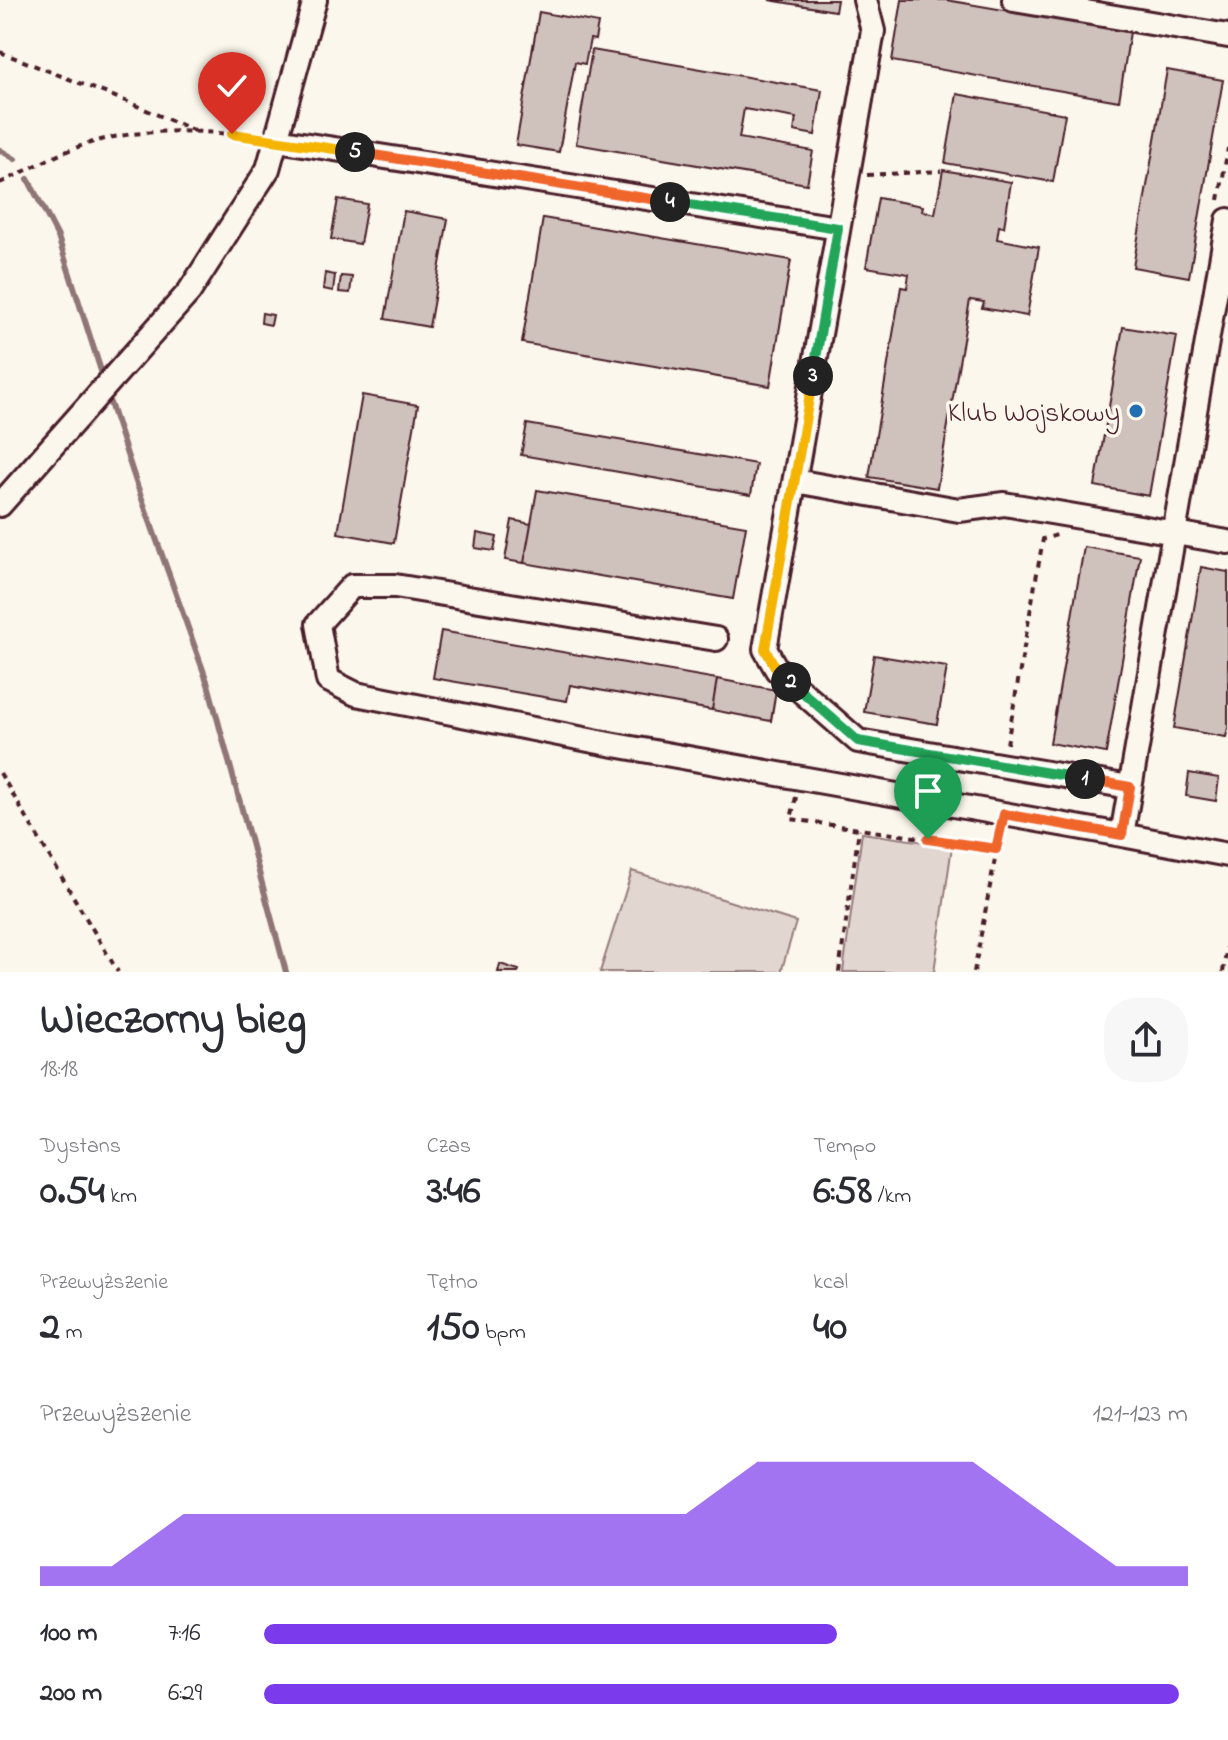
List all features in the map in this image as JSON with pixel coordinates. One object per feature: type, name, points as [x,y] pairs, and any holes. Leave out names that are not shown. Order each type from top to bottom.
[{"type":"lane","points":[[0,505],[189,292],[268,169],[315,0]]},
{"type":"lane","points":[[865,0],[873,31],[765,649],[777,670],[858,741],[1130,787]]},
{"type":"lane","points":[[1014,0],[1133,10],[1228,36]]},
{"type":"lane","points":[[277,140],[838,228]]},
{"type":"lane","points":[[1122,835],[1228,220]]},
{"type":"lane","points":[[795,481],[959,510],[1004,504],[1228,542]]},
{"type":"lane","points":[[716,639],[395,586],[352,586],[318,624],[328,680],[356,694],[609,744],[1228,855]]},
{"type":"path","points":[[0,52],[197,132]]},
{"type":"path","points":[[0,183],[88,143],[118,136],[197,132],[277,140]]},
{"type":"path","points":[[847,173],[941,171]]},
{"type":"path","points":[[1003,766],[1043,539],[1066,532]]},
{"type":"path","points":[[0,773],[118,972]]},
{"type":"path","points":[[800,778],[791,819],[996,849]]},
{"type":"path","points":[[974,972],[1004,814]]},
{"type":"path","points":[[839,972],[859,829]]},
{"type":"path","points":[[1223,972],[1228,940]]},
{"type":"shaded area","points":[[862,833],[952,846],[934,972],[843,972]]},
{"type":"shaded area","points":[[632,871],[796,922],[781,972],[600,972]]},
{"type":"building","points":[[769,0],[837,0],[835,11]]},
{"type":"building","points":[[902,0],[946,0],[1130,32],[1119,101],[892,61]]},
{"type":"building","points":[[539,12],[598,23],[595,40],[590,39],[585,64],[575,62],[559,152],[516,145]]},
{"type":"building","points":[[592,50],[822,90],[815,135],[794,131],[796,118],[744,109],[739,138],[813,151],[807,184],[576,144]]},
{"type":"building","points":[[1167,70],[1223,80],[1189,277],[1133,267]]},
{"type":"building","points":[[957,94],[1065,114],[1053,182],[945,163]]},
{"type":"building","points":[[943,170],[1011,182],[1004,227],[999,226],[997,239],[1039,247],[1027,316],[982,308],[984,302],[970,300],[937,488],[869,477],[901,287],[907,288],[909,274],[866,267],[878,198],[923,206],[922,211],[935,214]]},
{"type":"building","points":[[338,199],[367,204],[360,244],[331,239]]},
{"type":"building","points":[[404,211],[448,219],[429,327],[385,319]]},
{"type":"building","points":[[543,218],[791,260],[770,386],[522,343]]},
{"type":"building","points":[[325,273],[335,275],[333,291],[323,289]]},
{"type":"building","points":[[341,276],[352,277],[350,293],[339,292]]},
{"type":"building","points":[[262,313],[273,315],[271,325],[261,323]]},
{"type":"building","name":"Klub Wojskowy","points":[[1123,327],[1177,336],[1149,496],[1095,486]]},
{"type":"building","points":[[362,395],[418,405],[394,543],[338,533]]},
{"type":"building","points":[[527,424],[756,464],[751,495],[521,455]]},
{"type":"building","points":[[537,490],[746,526],[733,599],[524,563]]},
{"type":"building","points":[[512,520],[531,524],[524,563],[505,560]]},
{"type":"building","points":[[477,533],[497,537],[494,551],[475,548]]},
{"type":"building","points":[[1084,547],[1140,556],[1106,753],[1050,743]]},
{"type":"building","points":[[1201,567],[1228,572],[1226,737],[1174,728]]},
{"type":"building","points":[[441,631],[717,679],[712,710],[570,685],[567,701],[433,678]]},
{"type":"building","points":[[874,655],[947,667],[937,724],[864,712]]},
{"type":"building","points":[[717,679],[776,690],[771,721],[712,710]]},
{"type":"building","points":[[1189,773],[1219,778],[1216,801],[1186,796]]},
{"type":"building","points":[[500,964],[519,970],[498,972]]},
{"type":"waterway","points":[[0,150],[15,159]]},
{"type":"waterway","points":[[28,179],[58,237],[102,374]]},
{"type":"waterway","points":[[110,403],[208,684],[286,972]]},
{"type":"place","name":"Klub Wojskowy","points":[[1136,411]]},
{"type":"route","points":[[232,134],[838,228],[765,649],[777,670],[858,741],[1130,787],[1122,835],[1004,814],[996,849],[928,839]]}]
